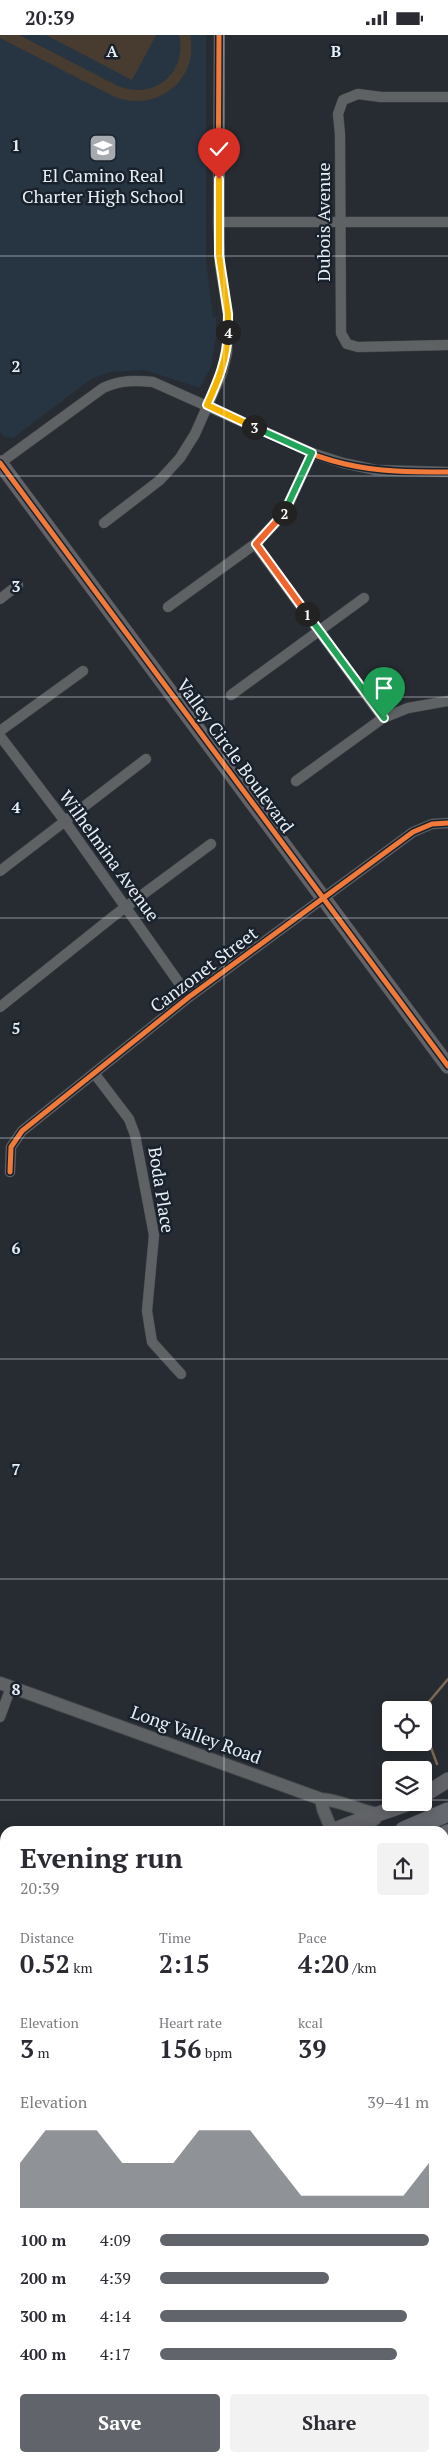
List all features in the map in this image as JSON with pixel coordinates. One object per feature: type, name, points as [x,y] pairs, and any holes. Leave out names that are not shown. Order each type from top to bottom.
[{"type":"highway","points":[[416,1826],[448,1812]]},
{"type":"main road","name":"Valley Circle Boulevard","points":[[0,463],[448,1066]]},
{"type":"main road","points":[[432,1790],[448,1780]]},
{"type":"main road","points":[[344,1826],[360,1819],[390,1811]]},
{"type":"street","points":[[104,523],[160,480],[180,458],[195,434],[222,373],[227,353],[228,314],[220,265],[218,222],[219,35]]},
{"type":"street","name":"Dubois Avenue","points":[[448,97],[381,97],[358,94],[343,99],[338,115],[340,134],[341,333],[347,344],[358,347],[448,345]]},
{"type":"street","points":[[218,222],[448,222]]},
{"type":"street","points":[[0,463],[93,394],[113,383],[138,381],[154,382],[312,453],[343,463],[376,470],[448,472]]},
{"type":"street","points":[[168,607],[256,544],[284,514],[312,453]]},
{"type":"street","points":[[256,544],[384,718]]},
{"type":"street","points":[[0,599],[18,585]]},
{"type":"street","points":[[231,695],[364,598]]},
{"type":"street","points":[[0,731],[83,671]]},
{"type":"street","points":[[296,781],[384,718],[408,708],[448,701]]},
{"type":"street","name":"Wilhelmina Avenue","points":[[0,736],[64,820],[189,997]]},
{"type":"street","points":[[0,871],[64,820],[146,759]]},
{"type":"street","name":"Canzonet Street","points":[[10,1172],[11,1147],[15,1139],[189,997],[413,832],[432,824],[448,823]]},
{"type":"street","points":[[0,1007],[126,907],[211,844]]},
{"type":"street","name":"Boda Place","points":[[94,1073],[129,1119],[135,1135],[154,1235],[147,1311],[152,1342],[181,1374]]},
{"type":"street","points":[[0,1717],[5,1685]]},
{"type":"street","name":"Long Valley Road","points":[[5,1685],[321,1799],[333,1800],[364,1812],[380,1815]]},
{"type":"street","points":[[321,1799],[330,1826]]},
{"type":"street","points":[[364,1826],[380,1815]]},
{"type":"shaded area","name":"El Camino Real Charter High School","points":[[0,35],[206,35],[206,262],[213,317],[216,317],[216,336],[211,366],[200,388],[145,370],[110,372],[91,379],[13,438],[4,437],[0,431]]},
{"type":"shaded area","points":[[0,35],[19,35],[118,86],[131,90],[144,90],[155,86],[165,80],[173,71],[178,61],[179,35],[190,35],[191,52],[188,66],[181,79],[171,89],[158,97],[144,101],[129,100],[113,96],[0,38]]},
{"type":"shaded area","points":[[46,35],[156,35],[132,80]]},
{"type":"waterway","points":[[430,1701],[448,1679]]},
{"type":"waterway","points":[[432,1751],[437,1764]]},
{"type":"cycle path","points":[[219,35],[218,222],[220,265],[228,314],[228,333],[227,353],[222,373],[207,405],[274,438],[327,459],[358,467],[383,470],[448,472]]},
{"type":"cycle path","points":[[0,463],[448,1066]]},
{"type":"cycle path","points":[[10,1172],[11,1147],[22,1131],[189,997],[413,832],[432,824],[448,823]]},
{"type":"place","name":"El Camino Real Charter High School","points":[[103,148]]},
{"type":"route","points":[[219,179],[219,255],[228,314],[227,353],[222,373],[207,405],[312,453],[293,499],[284,514],[256,544],[384,718]]}]
